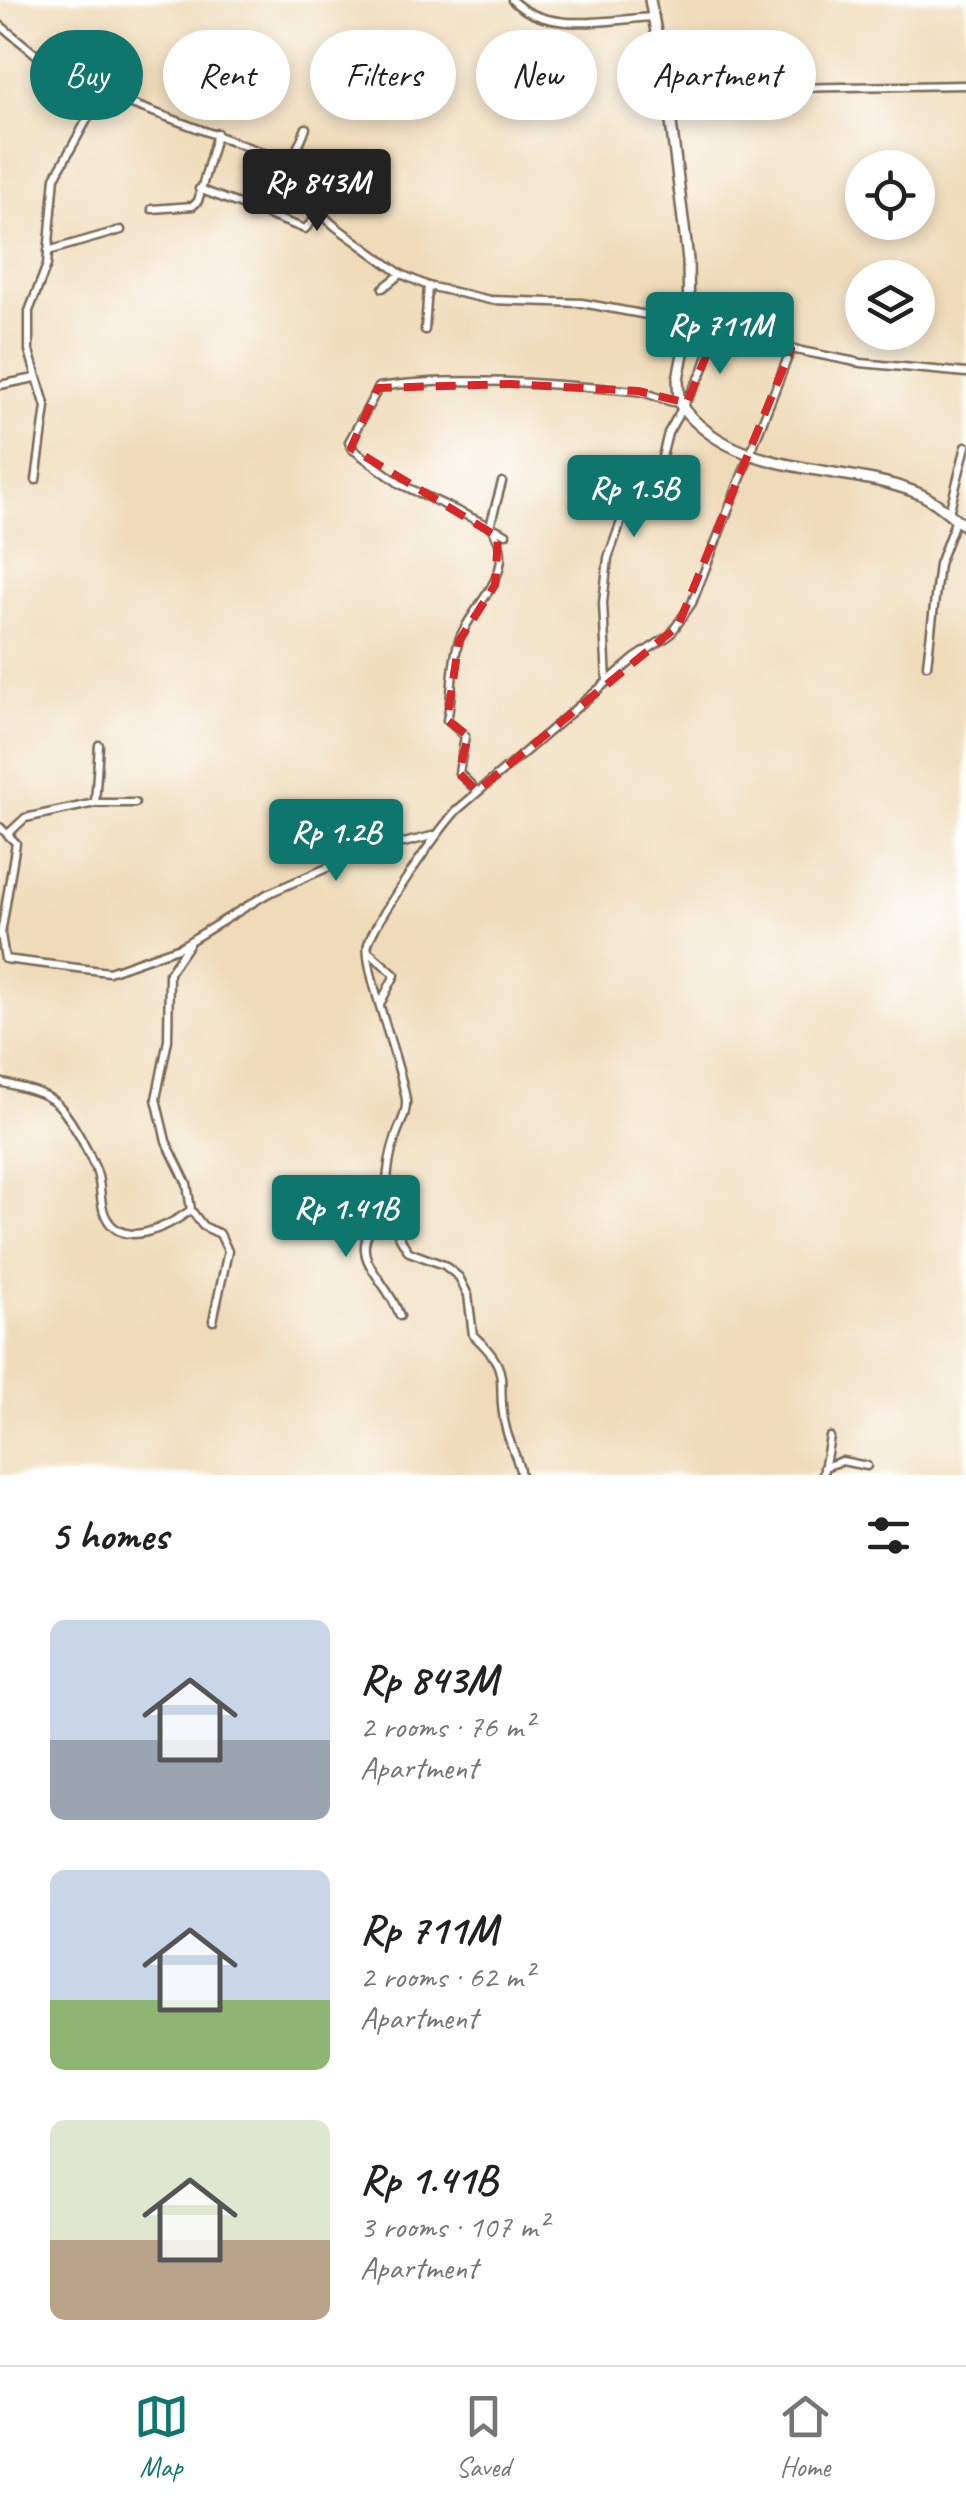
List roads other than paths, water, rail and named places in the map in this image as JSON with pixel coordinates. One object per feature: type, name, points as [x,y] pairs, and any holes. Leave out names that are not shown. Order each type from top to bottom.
[{"type":"street","points":[[512,0],[534,16],[553,21],[654,17]]},
{"type":"street","points":[[650,0],[656,30]]},
{"type":"street","points":[[0,24],[30,49]]},
{"type":"street","points":[[816,88],[966,85]]},
{"type":"street","points":[[143,107],[290,163],[320,213],[401,274],[428,286],[490,300],[582,303],[689,322],[791,350],[860,363],[966,374]]},
{"type":"street","points":[[36,480],[46,406],[35,378],[26,330],[29,311],[44,278],[55,177],[87,120]]},
{"type":"street","points":[[671,120],[688,260],[689,322],[678,379],[681,406]]},
{"type":"street","points":[[290,163],[306,128]]},
{"type":"street","points":[[152,208],[193,206],[217,132]]},
{"type":"street","points":[[199,189],[305,229],[320,213]]},
{"type":"street","points":[[48,251],[121,230]]},
{"type":"street","points":[[383,288],[401,274]]},
{"type":"street","points":[[425,330],[428,286]]},
{"type":"street","points":[[606,682],[602,603],[608,558],[623,516],[653,494],[668,432],[702,373],[716,328]]},
{"type":"street","points":[[520,1475],[505,1427],[500,1364],[491,1349],[473,1335],[466,1288],[449,1267],[409,1252],[387,1207],[390,1159],[406,1106],[368,952],[370,940],[437,835],[477,791],[557,729],[606,682],[662,642],[685,616],[753,456],[791,350]]},
{"type":"street","points":[[0,385],[35,378]]},
{"type":"street","points":[[506,534],[448,510],[400,484],[351,448],[349,442],[379,387],[576,387],[646,392],[681,406],[702,428],[753,456],[917,492],[966,527]]},
{"type":"street","points":[[927,664],[939,564],[966,446]]},
{"type":"street","points":[[477,791],[459,774],[465,736],[446,720],[459,641],[489,598],[498,572],[500,546],[490,526],[502,482]]},
{"type":"street","points":[[95,804],[98,745]]},
{"type":"street","points":[[10,833],[25,818],[95,804],[135,803]]},
{"type":"street","points":[[0,827],[16,843],[0,934],[5,959],[102,974],[189,942],[267,894],[359,854],[437,835]]},
{"type":"street","points":[[189,942],[168,973],[168,1040],[156,1099],[166,1141],[187,1184],[191,1210],[204,1226],[220,1234],[228,1250],[213,1321]]},
{"type":"street","points":[[368,952],[396,975],[380,1002]]},
{"type":"street","points":[[0,1082],[50,1098],[62,1109],[96,1171],[104,1214],[114,1228],[124,1234],[140,1233],[170,1224],[191,1210]]},
{"type":"street","points":[[387,1207],[366,1238],[364,1258],[400,1316]]},
{"type":"street","points":[[823,1471],[830,1437]]},
{"type":"street","points":[[823,1471],[842,1461],[867,1466]]}]
